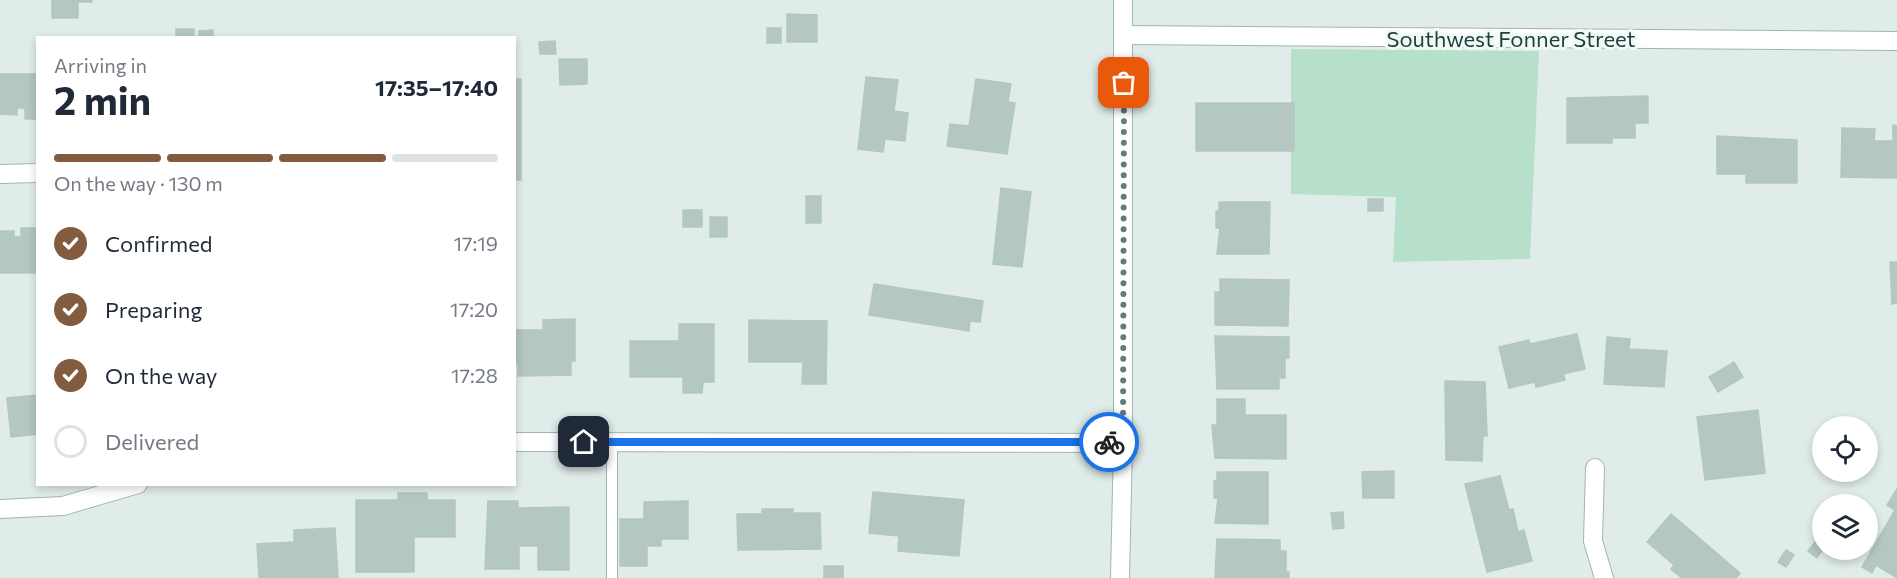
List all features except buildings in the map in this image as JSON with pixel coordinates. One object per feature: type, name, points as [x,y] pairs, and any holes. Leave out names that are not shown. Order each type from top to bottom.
[{"type":"street","points":[[1120,578],[1123,442],[1123,0]]},
{"type":"street","name":"Southwest Fonner Street","points":[[1124,35],[1897,41]]},
{"type":"street","points":[[0,174],[36,173]]},
{"type":"street","points":[[516,442],[1123,442]]},
{"type":"street","points":[[1595,468],[1593,541],[1604,578]]},
{"type":"street","points":[[0,509],[63,506],[131,486]]},
{"type":"lane","points":[[612,442],[612,578]]},
{"type":"green space","points":[[1291,49],[1539,51],[1530,259],[1393,262],[1396,197],[1291,194]]},
{"type":"way so far","points":[[1109,442],[1123,442],[1124,83]]},
{"type":"route","points":[[584,442],[1109,442]]}]
